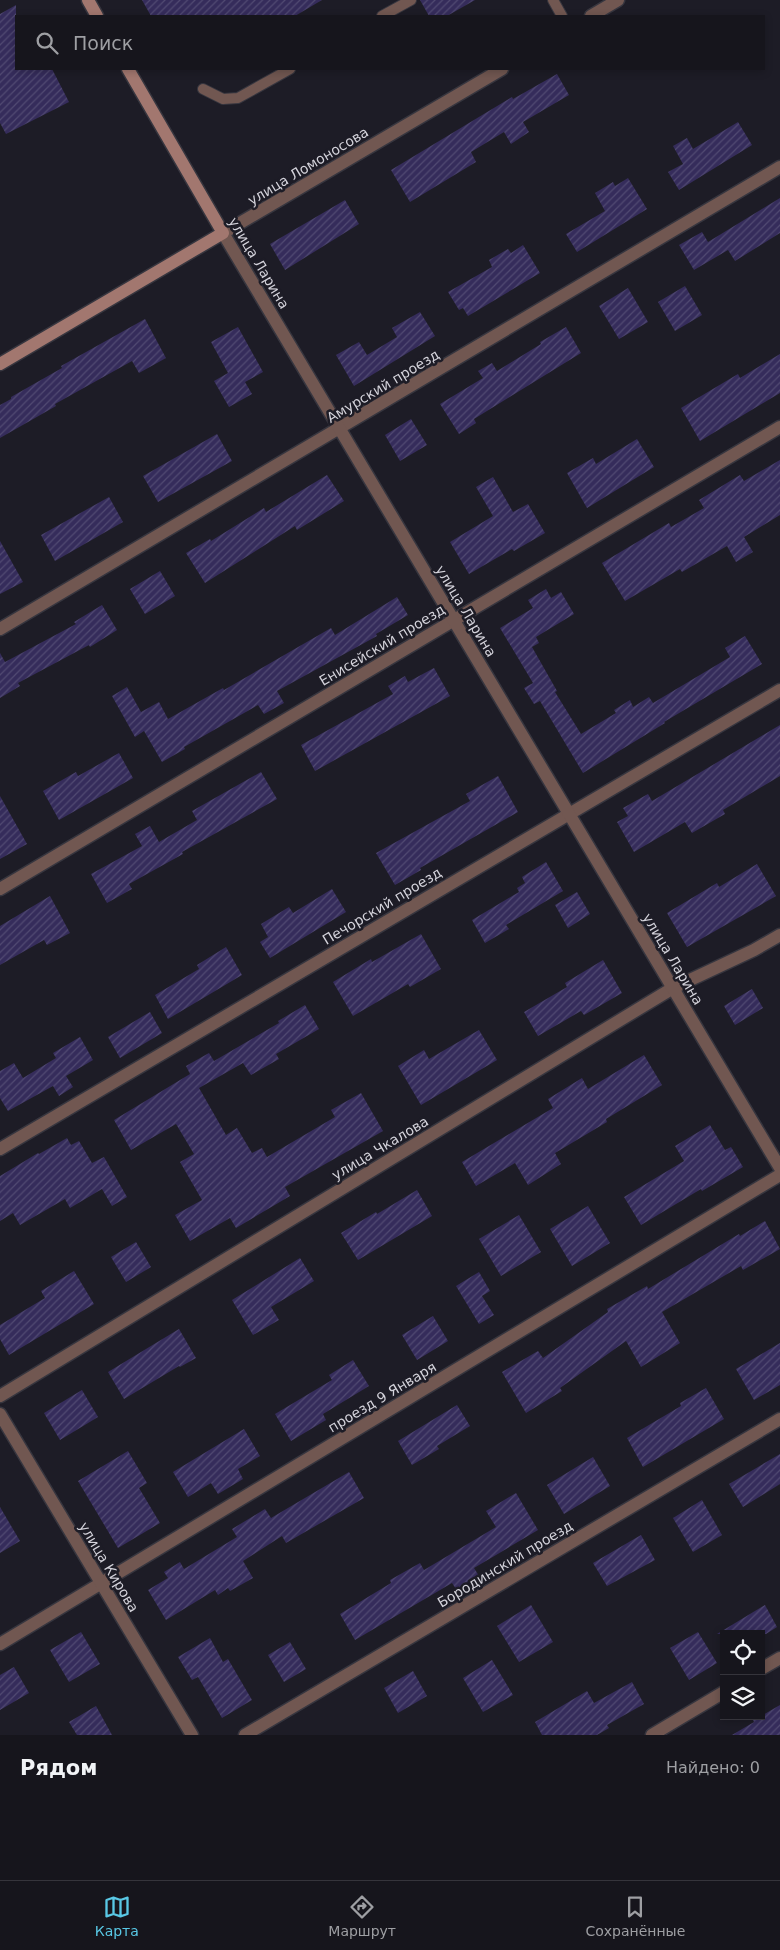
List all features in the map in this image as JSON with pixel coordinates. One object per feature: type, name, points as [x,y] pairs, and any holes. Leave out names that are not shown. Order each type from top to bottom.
[{"type":"main road","points":[[88,0],[96,15]]},
{"type":"main road","name":"улица Ларина","points":[[129,70],[223,233]]},
{"type":"main road","name":"улица Ломоносова","points":[[0,364],[223,233]]},
{"type":"street","points":[[593,15],[618,0]]},
{"type":"street","name":"улица Ломоносова","points":[[223,233],[500,70]]},
{"type":"street","name":"Амурский проезд","points":[[0,629],[780,167]]},
{"type":"street","name":"улица Ларина","points":[[223,233],[780,1168]]},
{"type":"street","name":"Енисейский проезд","points":[[0,889],[780,428]]},
{"type":"street","name":"Печорский проезд","points":[[0,1149],[780,690]]},
{"type":"street","name":"улица Чкалова","points":[[0,1396],[673,988],[754,950],[780,935]]},
{"type":"street","name":"проезд 9 Января","points":[[0,1644],[780,1175]]},
{"type":"street","name":"улица Кирова","points":[[0,1414],[192,1735]]},
{"type":"street","name":"Бородинский проезд","points":[[245,1735],[780,1419]]},
{"type":"street","points":[[765,1667],[780,1658]]},
{"type":"street","points":[[652,1735],[720,1694]]},
{"type":"lane","points":[[384,15],[411,0]]},
{"type":"lane","points":[[553,0],[561,15]]},
{"type":"lane","points":[[203,89],[223,99],[238,98],[288,70]]},
{"type":"building","points":[[142,0],[322,0],[297,15],[150,15]]},
{"type":"building","points":[[420,0],[475,0],[449,15],[428,15]]},
{"type":"building","points":[[16,5],[15,70],[53,70],[69,102],[6,134],[0,123],[0,14]]},
{"type":"building","points":[[557,74],[569,95],[523,122],[529,132],[511,144],[504,132],[471,152],[476,162],[410,202],[391,170],[512,97],[513,99]]},
{"type":"building","points":[[738,122],[752,145],[679,190],[668,172],[683,164],[673,146],[687,138],[693,149]]},
{"type":"building","points":[[628,178],[647,209],[577,252],[566,234],[605,211],[595,193],[613,182],[615,186]]},
{"type":"building","points":[[780,198],[780,233],[735,261],[728,250],[694,270],[679,245],[702,232],[708,242]]},
{"type":"building","points":[[345,200],[359,224],[285,270],[270,244]]},
{"type":"building","points":[[523,245],[540,273],[468,316],[463,308],[459,310],[448,292],[492,267],[489,260],[508,249],[511,253]]},
{"type":"building","points":[[685,286],[702,315],[675,331],[658,302]]},
{"type":"building","points":[[628,288],[648,322],[619,339],[599,306]]},
{"type":"building","points":[[420,312],[435,336],[354,386],[336,355],[359,342],[367,355],[397,337],[392,328]]},
{"type":"building","points":[[145,319],[166,358],[139,373],[132,361],[55,404],[56,406],[0,438],[0,405],[62,368],[61,366]]},
{"type":"building","points":[[238,327],[263,372],[245,382],[252,394],[229,407],[214,381],[228,373],[211,342]]},
{"type":"building","points":[[566,327],[581,353],[474,419],[476,423],[459,434],[440,404],[483,378],[478,371],[492,363],[497,371]]},
{"type":"building","points":[[780,354],[780,393],[700,441],[681,408],[738,374],[740,378]]},
{"type":"building","points":[[411,419],[427,445],[400,461],[385,435]]},
{"type":"building","points":[[217,434],[232,461],[158,502],[143,476]]},
{"type":"building","points":[[637,439],[654,467],[587,508],[567,473],[593,458],[596,464]]},
{"type":"building","points":[[780,460],[780,515],[744,537],[753,552],[736,562],[727,546],[682,572],[680,569],[625,601],[602,563],[669,523],[671,527],[704,508],[699,500],[740,475],[744,481]]},
{"type":"building","points":[[327,475],[344,501],[297,530],[295,526],[205,583],[186,553],[210,539],[211,541],[264,508],[266,512]]},
{"type":"building","points":[[493,477],[513,512],[528,504],[545,533],[514,551],[512,549],[469,574],[450,542],[493,516],[476,487]]},
{"type":"building","points":[[109,497],[123,522],[55,561],[41,535]]},
{"type":"building","points":[[0,541],[23,582],[0,594]]},
{"type":"building","points":[[160,571],[175,596],[145,614],[130,589]]},
{"type":"building","points":[[546,589],[551,598],[561,592],[574,614],[536,637],[539,643],[532,647],[557,691],[555,692],[581,734],[616,713],[614,710],[630,700],[633,707],[649,697],[653,703],[730,657],[725,648],[745,636],[762,664],[583,773],[540,701],[534,704],[524,688],[533,683],[500,628],[533,608],[528,600]]},
{"type":"building","points":[[397,597],[408,615],[376,634],[377,636],[277,691],[284,703],[264,714],[258,705],[184,747],[185,749],[162,762],[144,731],[135,737],[112,696],[127,687],[141,712],[159,702],[168,719],[223,688],[224,690],[331,628],[335,635]]},
{"type":"building","points":[[102,605],[117,630],[90,647],[89,645],[18,683],[20,686],[0,698],[0,653],[5,662],[76,624],[74,622]]},
{"type":"building","points":[[434,668],[450,696],[315,771],[301,745],[393,694],[388,686],[405,676],[408,682]]},
{"type":"building","points":[[780,725],[780,776],[723,810],[725,814],[692,833],[685,822],[634,852],[617,822],[628,816],[623,808],[648,794],[652,801]]},
{"type":"building","points":[[119,753],[133,778],[59,820],[43,791],[76,772],[78,776]]},
{"type":"building","points":[[261,772],[277,799],[129,884],[132,889],[107,903],[91,874],[142,846],[135,834],[150,826],[159,842],[197,820],[192,811]]},
{"type":"building","points":[[498,776],[518,812],[420,868],[421,870],[395,885],[376,853],[470,801],[466,794]]},
{"type":"building","points":[[0,796],[27,844],[0,859]]},
{"type":"building","points":[[546,862],[563,891],[506,925],[509,929],[485,943],[472,920],[519,892],[517,888],[525,883],[522,877]]},
{"type":"building","points":[[757,864],[776,896],[687,947],[667,913],[717,883],[719,887]]},
{"type":"building","points":[[332,889],[346,912],[270,958],[260,942],[268,937],[261,924],[289,907],[293,913]]},
{"type":"building","points":[[577,892],[590,914],[568,928],[555,905]]},
{"type":"building","points":[[50,896],[70,933],[47,945],[44,940],[0,965],[0,926]]},
{"type":"building","points":[[421,934],[441,969],[410,987],[408,984],[353,1016],[333,982],[371,959],[372,962]]},
{"type":"building","points":[[226,947],[242,975],[168,1019],[155,995],[199,969],[197,965]]},
{"type":"building","points":[[603,960],[622,993],[584,1015],[581,1011],[538,1036],[524,1012],[567,987],[565,983]]},
{"type":"building","points":[[752,989],[763,1008],[735,1025],[724,1006]]},
{"type":"building","points":[[305,1005],[319,1029],[276,1054],[279,1059],[251,1075],[243,1063],[199,1088],[226,1135],[237,1128],[252,1153],[262,1148],[267,1157],[335,1117],[331,1110],[361,1093],[383,1131],[285,1187],[290,1196],[236,1228],[230,1218],[190,1241],[175,1215],[202,1200],[180,1162],[194,1154],[176,1124],[131,1150],[114,1120],[190,1074],[186,1066],[209,1053],[214,1061],[279,1023],[278,1021]]},
{"type":"building","points":[[150,1012],[162,1033],[120,1058],[108,1037]]},
{"type":"building","points":[[479,1030],[497,1060],[421,1105],[398,1066],[424,1050],[429,1059]]},
{"type":"building","points":[[80,1037],[93,1060],[66,1076],[73,1087],[59,1096],[53,1086],[8,1111],[0,1098],[0,1071],[14,1063],[23,1078],[56,1058],[53,1053]]},
{"type":"building","points":[[644,1055],[662,1085],[606,1119],[607,1122],[555,1153],[561,1164],[528,1185],[515,1163],[476,1186],[462,1162],[553,1108],[548,1099],[582,1078],[588,1089]]},
{"type":"building","points":[[710,1125],[725,1150],[731,1147],[743,1167],[702,1191],[701,1189],[641,1225],[624,1197],[684,1161],[675,1146]]},
{"type":"building","points":[[67,1138],[71,1145],[79,1141],[92,1163],[104,1157],[127,1197],[112,1206],[102,1189],[70,1208],[65,1199],[20,1225],[13,1213],[0,1221],[0,1176]]},
{"type":"building","points":[[417,1190],[432,1216],[358,1260],[341,1233]]},
{"type":"building","points":[[588,1206],[610,1243],[572,1266],[550,1229]]},
{"type":"building","points":[[519,1215],[541,1252],[501,1276],[479,1239]]},
{"type":"building","points":[[765,1221],[780,1249],[743,1270],[741,1266],[662,1312],[680,1343],[641,1367],[626,1341],[560,1388],[562,1391],[526,1413],[502,1372],[538,1351],[543,1358],[608,1312],[607,1309],[647,1286],[648,1289],[739,1234],[740,1236]]},
{"type":"building","points":[[136,1242],[151,1267],[126,1282],[111,1257]]},
{"type":"building","points":[[300,1258],[314,1281],[271,1307],[279,1320],[253,1335],[232,1300]]},
{"type":"building","points":[[74,1271],[94,1304],[9,1355],[0,1339],[0,1325],[45,1298],[41,1291]]},
{"type":"building","points":[[479,1272],[490,1291],[482,1296],[494,1315],[479,1324],[456,1286]]},
{"type":"building","points":[[433,1316],[448,1341],[417,1360],[402,1335]]},
{"type":"building","points":[[179,1329],[196,1358],[124,1399],[108,1372]]},
{"type":"building","points":[[780,1343],[780,1385],[754,1400],[736,1369]]},
{"type":"building","points":[[353,1360],[369,1386],[323,1414],[326,1420],[291,1441],[275,1414],[332,1380],[329,1375]]},
{"type":"building","points":[[706,1388],[724,1419],[643,1467],[627,1438],[681,1406],[680,1403]]},
{"type":"building","points":[[82,1390],[98,1417],[60,1440],[44,1413]]},
{"type":"building","points":[[457,1405],[470,1426],[437,1446],[439,1449],[412,1465],[398,1441]]},
{"type":"building","points":[[244,1429],[260,1456],[238,1469],[243,1479],[218,1494],[211,1483],[188,1497],[173,1472]]},
{"type":"building","points":[[128,1451],[147,1483],[139,1488],[160,1523],[118,1548],[78,1481]]},
{"type":"building","points":[[780,1454],[780,1484],[743,1507],[729,1484]]},
{"type":"building","points":[[593,1457],[610,1486],[564,1514],[547,1485]]},
{"type":"building","points":[[349,1472],[364,1498],[286,1543],[282,1536],[243,1561],[253,1578],[230,1591],[228,1588],[218,1595],[215,1590],[166,1620],[148,1590],[168,1578],[164,1572],[180,1562],[184,1569],[237,1537],[232,1529],[265,1509],[271,1518]]},
{"type":"building","points":[[516,1493],[538,1530],[474,1568],[479,1576],[456,1589],[452,1583],[355,1640],[340,1614],[391,1583],[390,1580],[420,1563],[424,1570],[496,1527],[486,1511]]},
{"type":"building","points":[[702,1500],[722,1535],[693,1552],[673,1518]]},
{"type":"building","points":[[0,1507],[20,1541],[0,1553]]},
{"type":"building","points":[[641,1535],[655,1560],[607,1586],[593,1563]]},
{"type":"building","points":[[531,1605],[553,1642],[519,1662],[497,1626]]},
{"type":"building","points":[[765,1605],[777,1627],[766,1634],[765,1630],[724,1630]]},
{"type":"building","points":[[81,1632],[100,1664],[69,1682],[50,1650]]},
{"type":"building","points":[[698,1632],[717,1663],[689,1680],[670,1648]]},
{"type":"building","points":[[210,1638],[223,1662],[228,1659],[252,1700],[222,1718],[198,1677],[192,1680],[178,1657]]},
{"type":"building","points":[[290,1642],[306,1669],[284,1682],[268,1655]]},
{"type":"building","points":[[492,1660],[513,1695],[483,1712],[463,1678]]},
{"type":"building","points":[[14,1667],[29,1693],[0,1710],[0,1675]]},
{"type":"building","points":[[413,1671],[427,1696],[398,1713],[384,1688]]},
{"type":"building","points":[[632,1682],[644,1704],[607,1725],[609,1728],[597,1735],[542,1735],[535,1722],[587,1691],[594,1703]]},
{"type":"building","points":[[780,1705],[780,1735],[732,1735],[754,1722],[753,1720],[765,1720],[765,1714]]},
{"type":"building","points":[[96,1706],[112,1735],[77,1735],[69,1722]]}]
